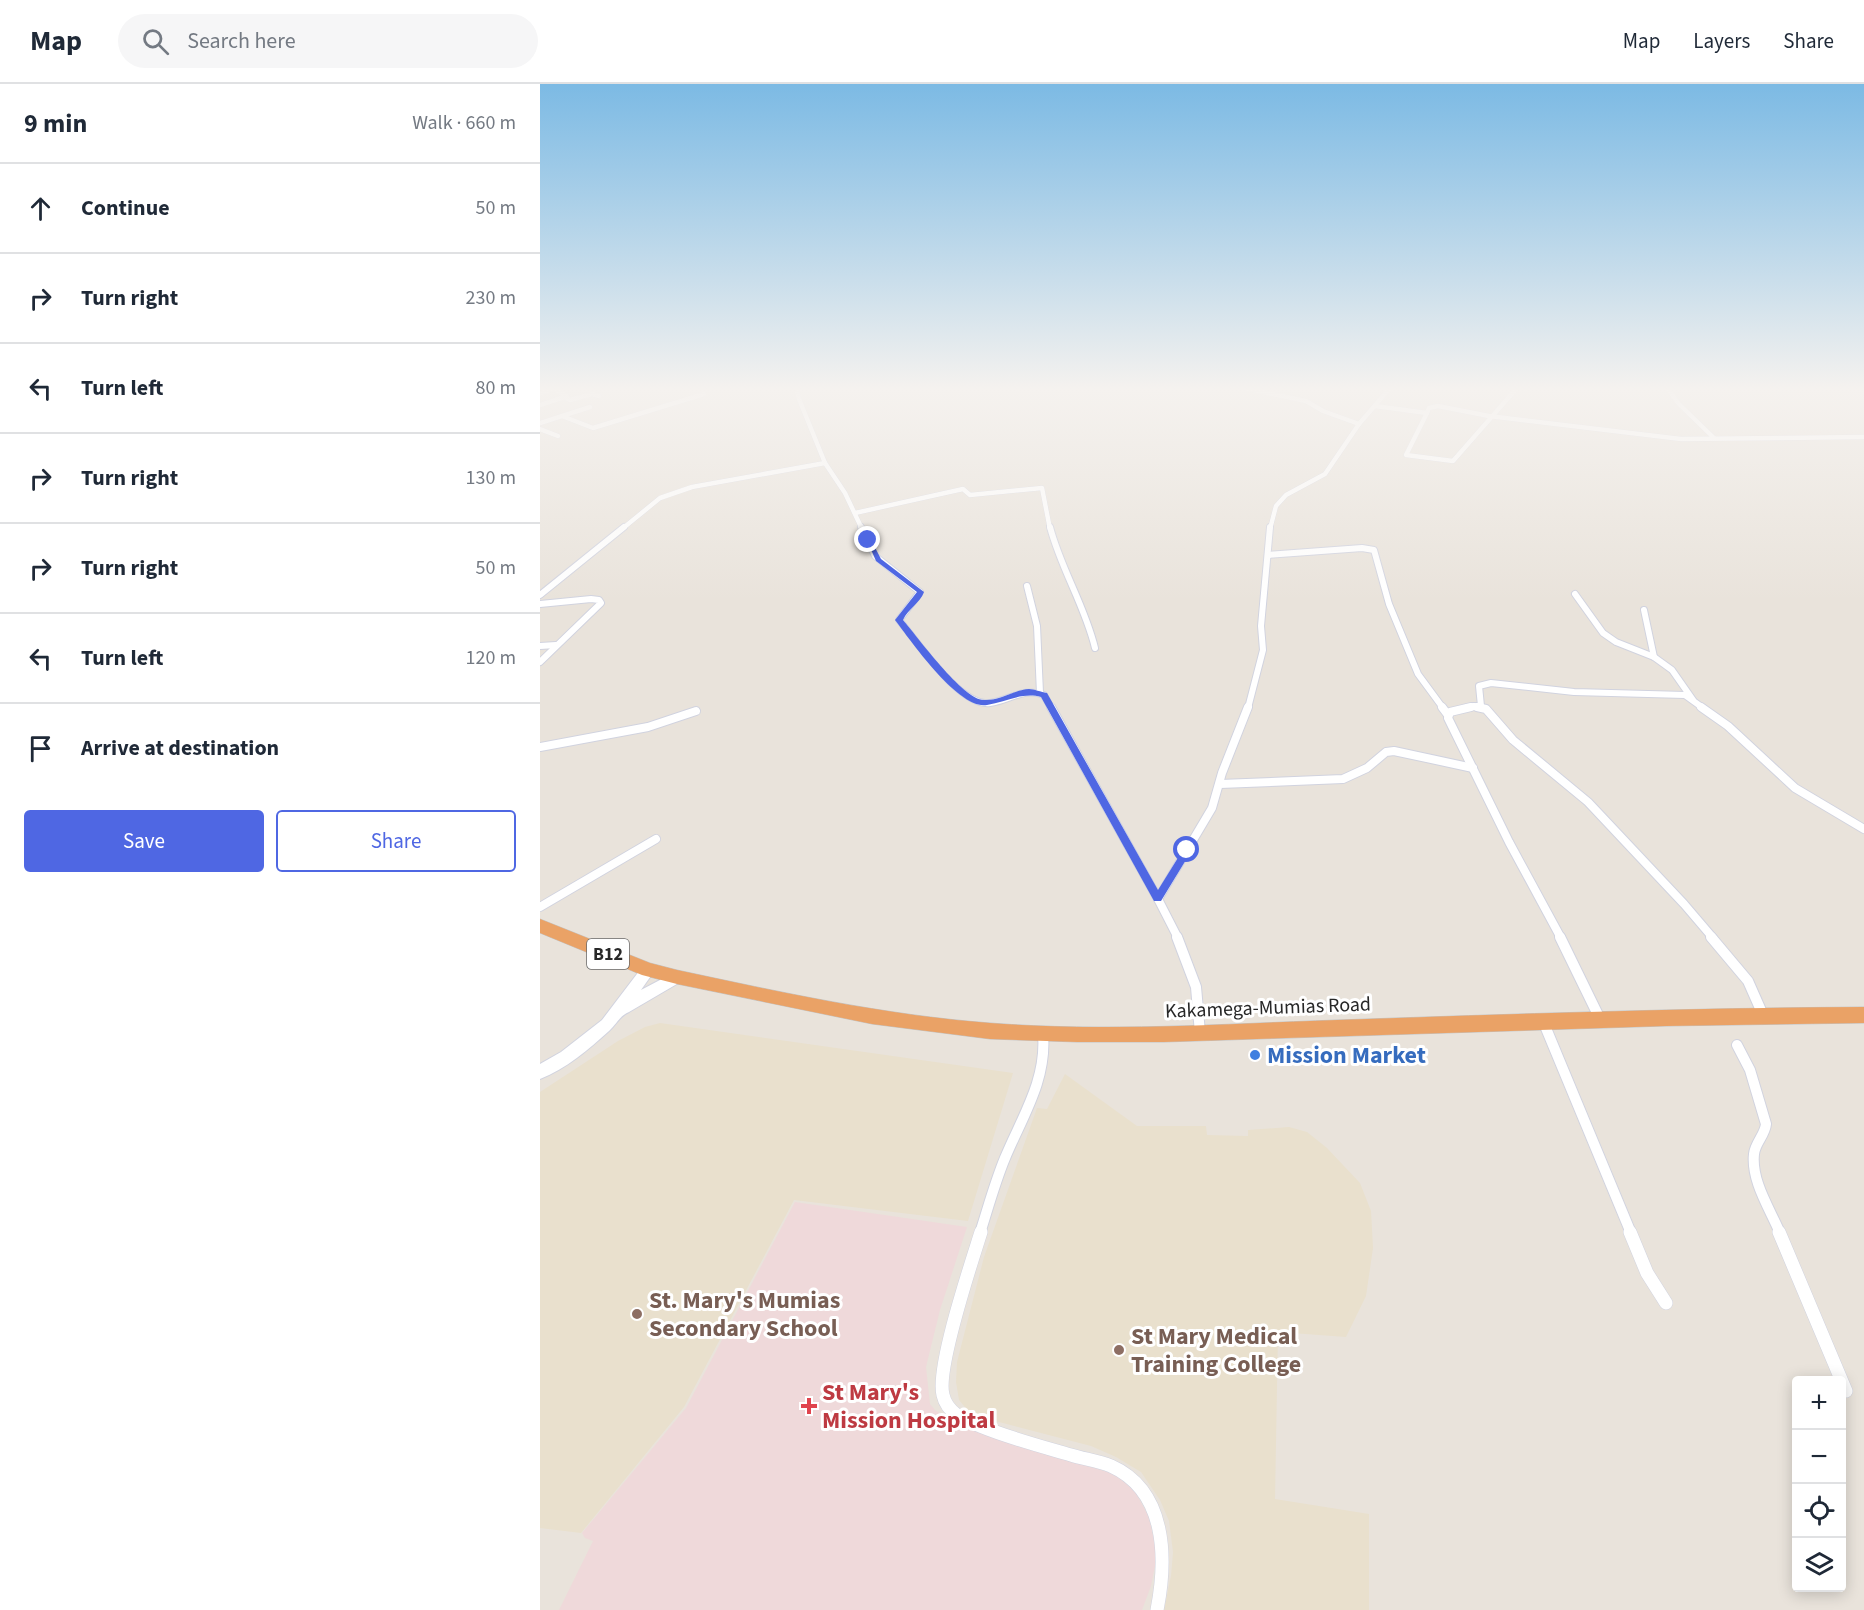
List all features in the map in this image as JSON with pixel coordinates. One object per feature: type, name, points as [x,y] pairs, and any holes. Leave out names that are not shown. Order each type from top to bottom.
[{"type":"highway","name":"B12","points":[[540,926],[648,970],[677,978]]},
{"type":"highway","name":"Kakamega-Mumias Road","points":[[677,978],[891,1019],[988,1031],[1043,1034],[1200,1033],[1763,1015],[1863,1017]]},
{"type":"street","points":[[823,459],[845,493],[878,560],[920,592],[918,598],[904,611],[899,620],[947,678],[974,701],[981,703],[1030,691],[1044,695],[1178,938],[1196,987],[1200,1033]]},
{"type":"street","points":[[1158,899],[1212,808],[1244,722],[1263,650],[1261,627],[1270,523],[1276,506],[1293,491],[1318,480],[1335,459]]},
{"type":"street","points":[[1436,459],[1457,459]]},
{"type":"street","points":[[540,596],[660,498],[692,487],[825,463]]},
{"type":"street","points":[[855,513],[963,489],[970,495],[1042,488],[1054,543],[1089,623],[1095,648]]},
{"type":"street","points":[[1268,555],[1362,548],[1374,550],[1389,604],[1418,674],[1448,716],[1600,1019]]},
{"type":"street","points":[[1027,586],[1037,626],[1040,693]]},
{"type":"street","points":[[1575,594],[1603,633],[1616,642],[1654,657],[1672,670],[1695,702]]},
{"type":"street","points":[[540,604],[591,599],[601,602],[540,662]]},
{"type":"street","points":[[1644,610],[1654,657]]},
{"type":"street","points":[[540,646],[556,645]]},
{"type":"street","points":[[1481,706],[1480,685],[1501,683],[1535,690],[1681,694],[1728,726],[1795,788],[1864,829]]},
{"type":"street","points":[[1448,716],[1454,711],[1481,706],[1486,709],[1513,740],[1588,802],[1676,896],[1748,981],[1763,1015]]},
{"type":"street","points":[[540,747],[648,726],[696,711]]},
{"type":"street","points":[[1220,784],[1343,779],[1366,768],[1386,752],[1394,751],[1473,768]]},
{"type":"street","points":[[540,907],[656,839]]},
{"type":"street","points":[[616,1014],[648,970]]},
{"type":"street","points":[[540,1072],[583,1044],[616,1014],[642,996],[677,978]]},
{"type":"street","points":[[1543,1021],[1647,1273],[1666,1303]]},
{"type":"street","points":[[1043,1034],[1045,1058],[1034,1092],[1000,1172],[945,1360],[942,1383],[944,1394],[948,1409],[969,1424],[1111,1466],[1128,1475],[1135,1482],[1151,1506],[1162,1537],[1164,1579],[1157,1610]]},
{"type":"street","points":[[1737,1045],[1750,1070],[1767,1124],[1765,1133],[1754,1152],[1756,1177],[1840,1376]]},
{"type":"shaded area","name":"St. Mary's Mumias Secondary School","points":[[660,1023],[1013,1073],[968,1221],[794,1200],[684,1407],[581,1533],[540,1528],[540,1092],[618,1041],[645,1027]]},
{"type":"shaded area","name":"St Mary Medical Training College","points":[[1065,1074],[1137,1126],[1206,1126],[1207,1135],[1248,1136],[1248,1130],[1289,1127],[1307,1132],[1327,1148],[1360,1183],[1371,1211],[1373,1248],[1366,1296],[1346,1337],[1278,1332],[1275,1499],[1369,1514],[1369,1610],[1164,1610],[1173,1552],[1169,1521],[1160,1500],[1141,1472],[1091,1446],[980,1417],[969,1412],[959,1400],[956,1382],[957,1362],[984,1257],[1037,1108],[1047,1109]]},
{"type":"shaded area","name":"St Mary's Mission Hospital","points":[[795,1202],[967,1227],[940,1310],[926,1367],[930,1404],[935,1410],[958,1425],[1111,1473],[1131,1484],[1149,1517],[1157,1555],[1151,1586],[1142,1610],[559,1610],[593,1541],[585,1538],[582,1533],[686,1408]]},
{"type":"place","name":"Mission Market","points":[[1255,1055]]},
{"type":"place","name":"St. Mary's Mumias Secondary School","points":[[637,1314]]},
{"type":"place","name":"St Mary Medical Training College","points":[[1119,1350]]},
{"type":"place","name":"St Mary's Mission Hospital","points":[[809,1406]]},
{"type":"route","points":[[868,540],[878,560],[915,585],[920,592],[918,598],[904,611],[899,620],[947,678],[963,693],[981,703],[1030,691],[1044,695],[1048,706],[1158,899],[1187,850]]}]
